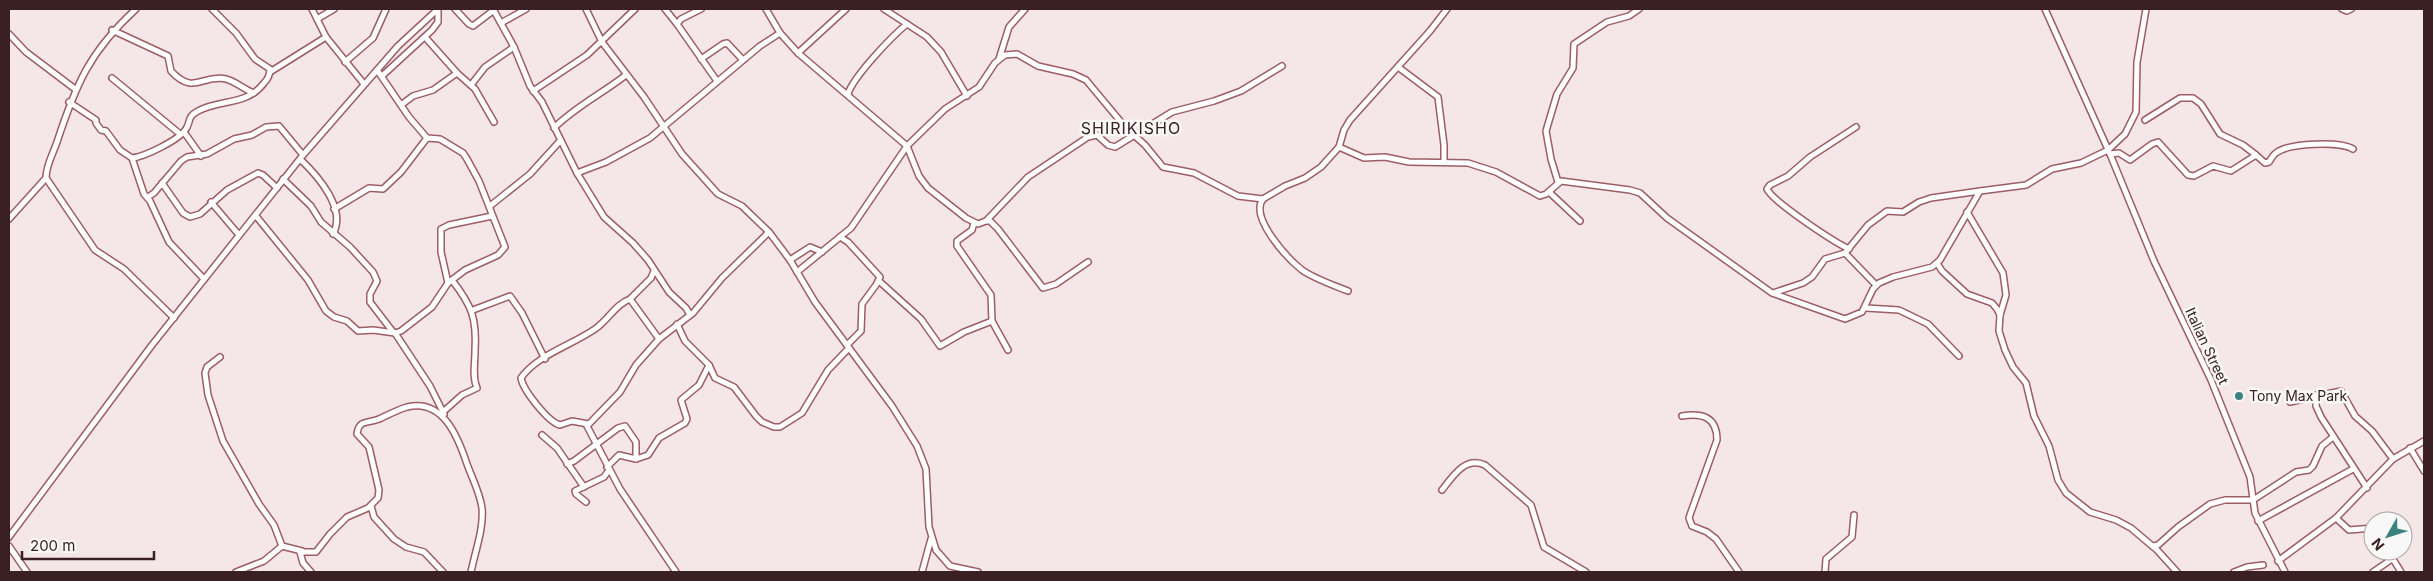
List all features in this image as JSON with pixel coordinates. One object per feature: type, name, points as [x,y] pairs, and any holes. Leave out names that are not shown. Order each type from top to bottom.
[{"type":"street","points":[[9,219],[46,178],[69,102],[90,62],[112,30],[136,9]]},
{"type":"street","points":[[212,9],[236,33],[255,59],[267,66],[270,72]]},
{"type":"street","points":[[312,9],[326,37],[364,84]]},
{"type":"street","points":[[317,19],[334,9]]},
{"type":"street","points":[[345,62],[373,38],[386,9]]},
{"type":"street","points":[[382,76],[425,37],[438,22],[438,9]]},
{"type":"street","points":[[9,537],[61,464],[283,179],[376,70],[405,39],[438,9]]},
{"type":"street","points":[[456,9],[473,26],[493,10],[514,47],[533,91],[542,102],[577,173],[606,220],[633,243],[648,260],[653,271],[669,292],[687,309],[690,315]]},
{"type":"street","points":[[501,22],[515,11],[526,9]]},
{"type":"street","points":[[586,9],[602,42],[626,76],[644,97],[682,154],[713,188],[742,206],[769,232],[790,260],[815,302],[906,427],[917,446],[926,469],[928,482],[931,539],[922,572]]},
{"type":"street","points":[[533,91],[575,64],[602,42],[635,9]]},
{"type":"street","points":[[665,9],[717,81]]},
{"type":"street","points":[[677,24],[681,19],[701,9]]},
{"type":"street","points":[[766,9],[780,33],[798,52],[907,146],[919,176],[928,188],[974,223],[990,222],[998,229],[1043,288],[1056,284],[1088,262]]},
{"type":"street","points":[[798,52],[846,9]]},
{"type":"street","points":[[884,9],[921,32],[941,52],[967,96]]},
{"type":"street","points":[[797,272],[855,223],[907,146],[945,109],[967,96],[985,81],[999,58],[1009,27],[1025,9]]},
{"type":"street","points":[[1348,291],[1303,270],[1282,250],[1259,212],[1259,204],[1263,199],[1285,186],[1312,174],[1339,147],[1346,126],[1447,9]]},
{"type":"street","points":[[1558,182],[1551,159],[1546,131],[1557,94],[1573,68],[1574,44],[1607,22],[1629,16],[1639,9]]},
{"type":"street","name":"Italian Street","points":[[2045,9],[2163,279],[2211,380],[2250,477],[2258,521],[2285,572]]},
{"type":"street","points":[[1772,293],[1807,281],[1816,274],[1825,259],[1847,251],[1868,225],[1887,210],[1903,212],[1918,202],[1931,198],[2026,185],[2052,169],[2081,163],[2109,152],[2125,134],[2136,112],[2137,62],[2146,9]]},
{"type":"street","points":[[2342,9],[2347,12],[2351,9]]},
{"type":"street","points":[[848,94],[850,87],[898,31],[907,24]]},
{"type":"street","points":[[112,30],[168,56],[171,71],[188,83],[193,84],[213,79],[228,80],[254,93]]},
{"type":"street","points":[[577,173],[606,162],[644,142],[743,60],[780,33]]},
{"type":"street","points":[[9,34],[26,52],[75,89]]},
{"type":"street","points":[[132,158],[147,155],[182,133],[189,118],[197,112],[231,103],[254,93],[263,86],[270,72],[326,37]]},
{"type":"street","points":[[425,37],[456,73],[471,85],[494,122]]},
{"type":"street","points":[[701,58],[722,44],[728,43],[743,60]]},
{"type":"street","points":[[471,85],[485,67],[514,47]]},
{"type":"street","points":[[999,58],[1012,53],[1017,54],[1038,66],[1080,77],[1091,85],[1163,167],[1194,173],[1238,196],[1263,199]]},
{"type":"street","points":[[986,221],[1028,177],[1088,137],[1097,135],[1111,147],[1119,145],[1172,112],[1235,94],[1282,66]]},
{"type":"street","points":[[1398,66],[1438,97],[1444,145],[1444,162]]},
{"type":"street","points":[[256,216],[308,280],[329,314],[347,321],[362,332],[373,330],[394,333],[401,331],[432,307],[450,281],[504,249],[490,206],[472,166],[463,153],[440,139],[427,138],[376,70]]},
{"type":"street","points":[[401,105],[413,96],[433,90],[456,73]]},
{"type":"street","points":[[554,128],[567,115],[589,103],[626,76]]},
{"type":"street","points":[[112,78],[182,133],[201,156]]},
{"type":"street","points":[[842,89],[850,87]]},
{"type":"street","points":[[2145,120],[2180,98],[2193,98],[2201,104],[2220,134],[2243,144],[2267,163],[2281,150],[2315,144],[2344,144],[2353,149]]},
{"type":"street","points":[[69,102],[96,120],[97,125],[106,131],[120,150],[132,158],[144,194],[148,197],[169,242],[204,279]]},
{"type":"street","points":[[148,197],[154,193],[184,159],[201,156],[218,149],[234,139],[252,135],[260,129],[275,125],[285,131],[301,157],[326,190],[338,222],[333,234]]},
{"type":"street","points":[[1856,127],[1815,153],[1767,189],[1771,196],[1847,251],[1876,285]]},
{"type":"street","points":[[334,209],[369,188],[383,188],[401,172],[427,138]]},
{"type":"street","points":[[490,206],[530,174],[560,141]]},
{"type":"street","points":[[2109,152],[2119,153],[2130,160],[2152,144],[2158,142],[2188,175],[2194,176],[2213,166],[2231,170],[2256,155]]},
{"type":"street","points":[[1339,147],[1364,158],[1385,157],[1409,162],[1468,163],[1485,167],[1535,194],[1543,196],[1558,182]]},
{"type":"street","points":[[162,183],[186,216],[200,214],[211,202],[234,186],[258,173],[264,175],[277,188]]},
{"type":"street","points":[[46,178],[95,250],[124,270],[174,318]]},
{"type":"street","points":[[283,179],[310,206],[321,222],[350,247],[376,277],[376,284],[370,294],[370,302],[394,333],[430,386],[460,444],[482,508],[471,572]]},
{"type":"street","points":[[1558,182],[1630,190],[1640,193],[1667,218],[1772,293],[1839,318],[1853,317],[1866,308],[1876,285],[1886,279],[1922,271],[1938,263],[1980,191]]},
{"type":"street","points":[[1549,192],[1580,221]]},
{"type":"street","points":[[211,202],[239,235]]},
{"type":"street","points":[[1967,212],[2000,266],[2006,295],[2000,315],[1999,331],[2013,366],[2026,383],[2034,416],[2049,446],[2058,480],[2066,493],[2080,506],[2131,528],[2153,546],[2177,572]]},
{"type":"street","points":[[444,415],[462,395],[477,388],[474,378],[476,350],[473,310],[450,281],[441,252],[442,228],[448,225],[492,216]]},
{"type":"street","points":[[974,223],[972,230],[957,241],[957,246],[991,295],[992,321],[1008,350]]},
{"type":"street","points":[[588,424],[620,392],[636,365],[659,339],[690,315],[722,278],[769,232]]},
{"type":"street","points":[[840,237],[848,242],[878,273],[879,281],[921,319],[940,346],[964,332],[992,321]]},
{"type":"street","points":[[790,260],[810,247],[822,252]]},
{"type":"street","points":[[1938,263],[1942,271],[1962,290],[1970,296],[1992,302],[2000,315]]},
{"type":"street","points":[[588,424],[572,421],[560,425],[551,422],[522,384],[521,378],[526,372],[545,359],[596,328],[651,278],[653,271]]},
{"type":"street","points":[[677,324],[685,341],[709,365],[715,378],[734,387],[762,422],[780,427],[796,418],[806,409],[828,370],[861,331],[862,304],[879,281]]},
{"type":"street","points":[[473,310],[510,296],[522,313],[545,359]]},
{"type":"street","points":[[630,299],[659,339]]},
{"type":"street","points":[[1866,308],[1899,310],[1928,324],[1959,356]]},
{"type":"street","points":[[220,357],[207,367],[205,373],[208,395],[223,441],[259,504],[274,525],[282,546]]},
{"type":"street","points":[[586,502],[575,493],[604,477],[608,468],[619,455],[636,459],[648,455],[659,438],[685,423],[687,420],[681,400],[699,385],[709,365]]},
{"type":"street","points":[[2290,402],[2341,391],[2355,416],[2372,431],[2394,459]]},
{"type":"street","points":[[2316,395],[2318,412],[2367,488]]},
{"type":"street","points":[[282,546],[316,552],[346,517],[371,506],[379,494],[369,447],[357,434],[362,422],[373,421],[407,407],[417,406],[444,415]]},
{"type":"street","points":[[1682,416],[1699,414],[1704,416],[1715,428],[1717,434],[1690,512],[1690,522],[1692,526],[1707,532],[1716,539],[1739,572]]},
{"type":"street","points":[[588,424],[589,432],[608,468],[676,572]]},
{"type":"street","points":[[567,464],[597,445],[618,428],[625,426],[636,442],[636,459]]},
{"type":"street","points":[[542,435],[557,448],[584,487]]},
{"type":"street","points":[[2153,546],[2158,545],[2178,527],[2210,504],[2225,500],[2253,500],[2296,472],[2311,469],[2322,446],[2333,437]]},
{"type":"street","points":[[2278,560],[2336,518],[2394,459],[2424,441]]},
{"type":"street","points":[[2410,448],[2424,471]]},
{"type":"street","points":[[1442,490],[1462,467],[1477,462],[1486,465],[1531,506],[1544,547],[1586,572]]},
{"type":"street","points":[[2258,521],[2354,469]]},
{"type":"street","points":[[371,506],[374,517],[390,536],[406,547],[424,552],[443,572]]},
{"type":"street","points":[[1825,572],[1826,559],[1852,537],[1854,515]]},
{"type":"street","points":[[2336,518],[2349,530],[2363,529]]},
{"type":"street","points":[[931,539],[946,562],[955,568],[978,572]]},
{"type":"street","points":[[9,546],[27,572]]},
{"type":"street","points":[[236,572],[264,561],[282,546]]},
{"type":"street","points":[[302,551],[299,556],[311,572]]},
{"type":"street","points":[[2373,572],[2388,561]]},
{"type":"street","points":[[2394,561],[2401,572]]},
{"type":"street","points":[[2234,572],[2247,567],[2264,565]]},
{"type":"place","name":"Tony Max Park","points":[[2239,396]]},
{"type":"district","name":"SHIRIKISHO","points":[[1131,128]]}]
